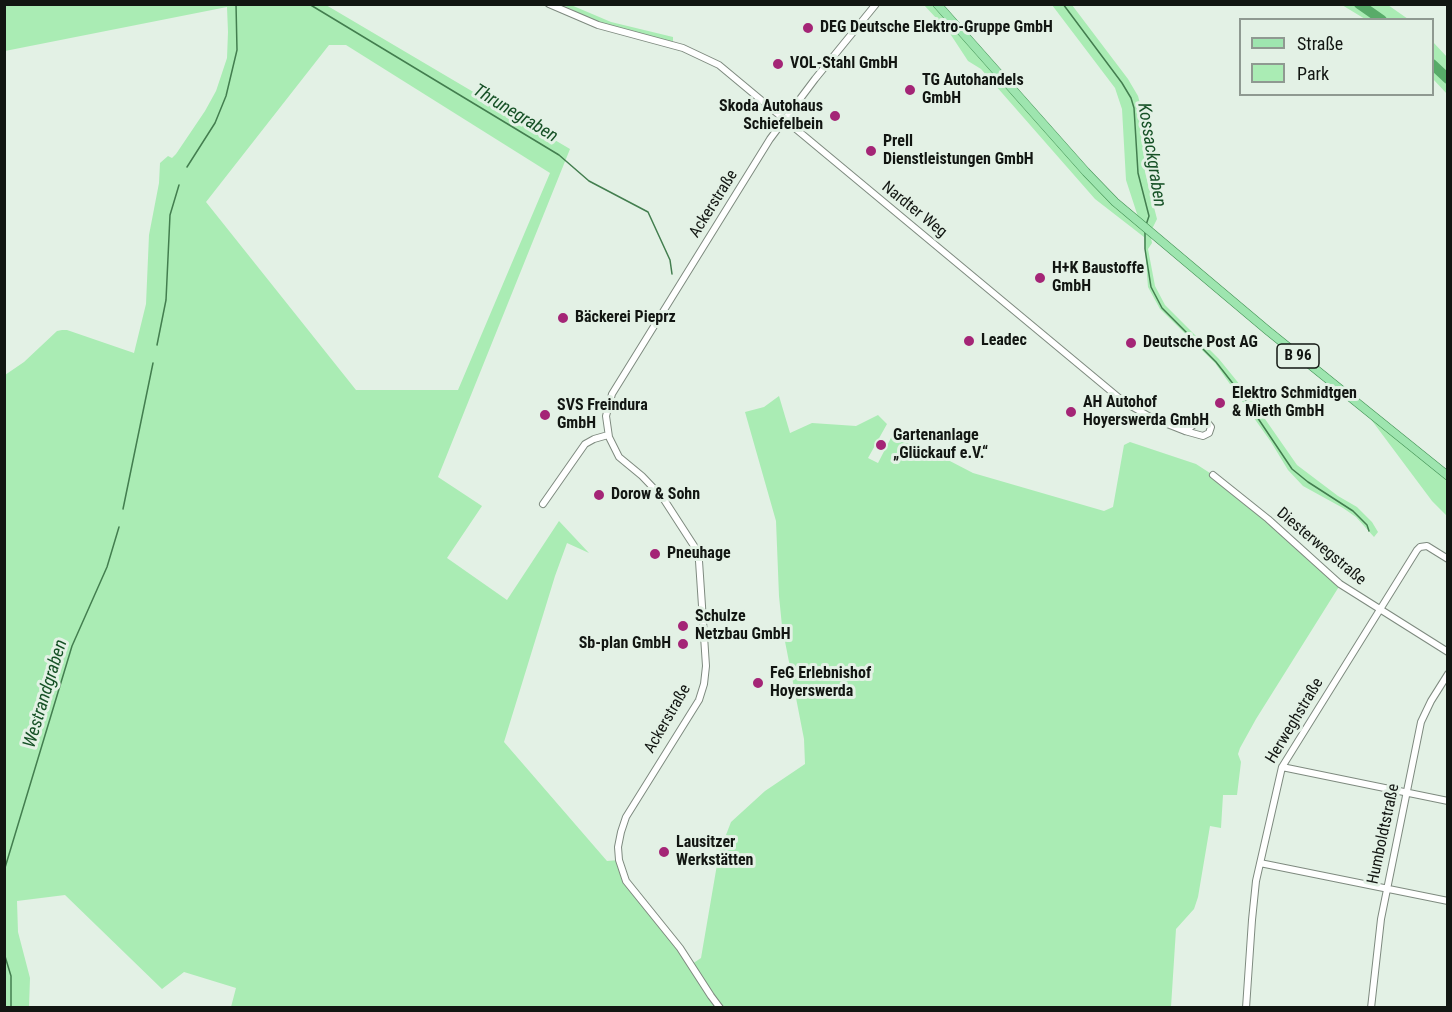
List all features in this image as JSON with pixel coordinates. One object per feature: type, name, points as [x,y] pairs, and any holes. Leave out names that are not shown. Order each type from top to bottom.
[{"type":"main road","name":"B 96","points":[[937,4],[1115,202],[1267,330],[1448,476]]},
{"type":"street","name":"Nardter Weg","points":[[549,4],[598,26],[675,45],[703,57],[732,74],[784,120],[1124,402],[1152,418],[1185,431]]},
{"type":"street","name":"Ackerstraße","points":[[720,1008],[680,948],[626,881],[619,860],[618,847],[626,817],[699,700],[706,666],[699,561],[696,549],[663,498],[619,457],[608,435],[606,416],[612,394],[770,139],[876,4]]},
{"type":"street","points":[[543,504],[585,444],[608,435]]},
{"type":"street","name":"Diesterwegstraße","points":[[1213,475],[1268,519],[1340,584],[1448,652]]},
{"type":"street","name":"Herweghstraße","points":[[1246,1008],[1251,920],[1260,862],[1282,767],[1417,550],[1423,546],[1430,548],[1448,559]]},
{"type":"street","name":"Humboldtstraße","points":[[1371,1008],[1386,888],[1421,722],[1431,700],[1448,674]]},
{"type":"street","points":[[1282,767],[1448,801]]},
{"type":"street","points":[[1260,862],[1448,901]]},
{"type":"green space","points":[[5,5],[326,5],[570,149],[438,477],[482,506],[447,558],[507,600],[559,521],[589,553],[567,543],[504,742],[607,861],[619,860],[622,871],[692,964],[701,958],[719,853],[731,822],[765,791],[805,764],[804,739],[782,626],[776,521],[745,412],[764,407],[779,396],[790,433],[812,423],[856,426],[878,415],[887,424],[868,458],[878,463],[894,432],[973,473],[1104,511],[1113,507],[1124,445],[1130,442],[1196,464],[1213,475],[1340,585],[1240,748],[1238,754],[1241,762],[1237,795],[1223,795],[1221,828],[1210,826],[1194,909],[1176,929],[1171,1007],[231,1007],[236,988],[184,972],[162,989],[65,895],[17,901],[18,932],[30,978],[29,1007],[5,1007],[5,375],[24,362],[57,331],[62,330],[134,353],[146,304],[149,235],[159,183],[160,163],[168,156],[172,158],[176,154],[216,91],[227,58],[227,7],[5,51]],"holes":[[[329,45],[346,45],[550,173],[458,390],[356,390],[206,202]]]},
{"type":"green space","points":[[563,5],[571,5],[611,22],[673,37],[673,42],[613,27]]},
{"type":"green space","points":[[924,5],[937,5],[1085,172],[1140,223],[1126,180],[1122,109],[1115,88],[1052,5],[1072,5],[1128,79],[1138,96],[1141,107],[1145,172],[1157,219],[1150,233],[1152,243],[1148,249],[1155,286],[1165,305],[1219,359],[1249,396],[1297,465],[1338,496],[1357,507],[1372,522],[1378,532],[1374,537],[1356,517],[1303,486],[1288,470],[1215,363],[1160,309],[1148,287],[1144,237],[1095,199],[981,69],[968,61],[949,32]]},
{"type":"green space","points":[[1342,5],[1388,5],[1407,18],[1363,18]]},
{"type":"green space","points":[[1434,43],[1447,57],[1447,94],[1434,80]]},
{"type":"green space","points":[[1364,410],[1447,477],[1447,516],[1432,501]]},
{"type":"waterway","name":"Westrandgraben","points":[[187,167],[215,123],[226,96],[237,50],[236,4]]},
{"type":"waterway","name":"Thrunegraben","points":[[309,4],[559,155],[589,181],[648,212],[670,260],[672,274]]},
{"type":"waterway","name":"Kossackgraben","points":[[1063,4],[1131,98],[1134,108],[1138,173],[1149,216],[1146,225]]},
{"type":"waterway","points":[[1359,4],[1379,18]]},
{"type":"waterway","points":[[1434,66],[1448,79]]},
{"type":"waterway","name":"Westrandgraben","points":[[157,345],[166,300],[170,215],[179,185]]},
{"type":"waterway","name":"Kossackgraben","points":[[1145,229],[1145,249],[1151,287],[1162,308],[1216,362],[1245,399],[1292,469],[1353,511],[1367,525],[1369,531]]},
{"type":"waterway","name":"Westrandgraben","points":[[123,509],[153,363]]},
{"type":"waterway","name":"Westrandgraben","points":[[4,871],[72,646],[107,567],[119,527]]},
{"type":"waterway","name":"Westrandgraben","points":[[4,953],[11,976],[11,1008]]},
{"type":"place","name":"DEG Deutsche Elektro-Gruppe GmbH","points":[[808,28]]},
{"type":"place","name":"VOL-Stahl GmbH","points":[[778,64]]},
{"type":"place","name":"TG Autohandels GmbH","points":[[910,90]]},
{"type":"place","name":"Skoda Autohaus Schiefelbein","points":[[835,116]]},
{"type":"place","name":"Prell Dienstleistungen GmbH","points":[[871,151]]},
{"type":"place","name":"H+K Baustoffe GmbH","points":[[1040,278]]},
{"type":"place","name":"Bäckerei Pieprz","points":[[563,318]]},
{"type":"place","name":"Leadec","points":[[969,341]]},
{"type":"place","name":"Deutsche Post AG","points":[[1131,343]]},
{"type":"place","name":"Elektro Schmidtgen & Mieth GmbH","points":[[1220,403]]},
{"type":"place","name":"AH Autohof Hoyerswerda GmbH","points":[[1071,412]]},
{"type":"place","name":"SVS Freindura GmbH","points":[[545,415]]},
{"type":"place","name":"Gartenanlage „Glückauf e.V.“","points":[[881,445]]},
{"type":"place","name":"Dorow & Sohn","points":[[599,495]]},
{"type":"place","name":"Pneuhage","points":[[655,554]]},
{"type":"place","name":"Schulze Netzbau GmbH","points":[[683,626]]},
{"type":"place","name":"Sb-plan GmbH","points":[[683,644]]},
{"type":"place","name":"FeG Erlebnishof Hoyerswerda","points":[[758,683]]},
{"type":"place","name":"Lausitzer Werkstätten","points":[[664,852]]}]
